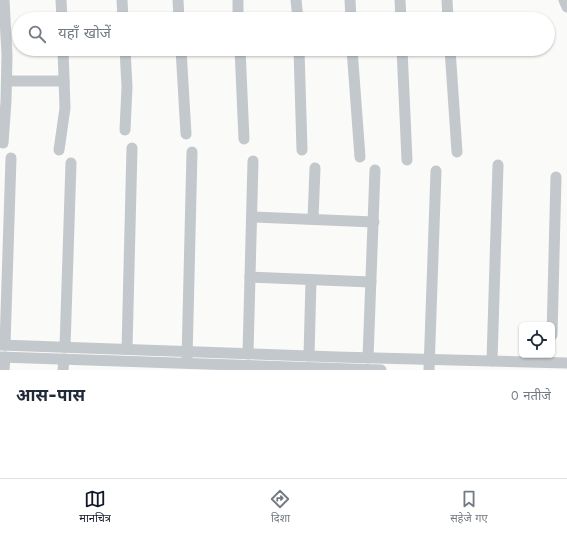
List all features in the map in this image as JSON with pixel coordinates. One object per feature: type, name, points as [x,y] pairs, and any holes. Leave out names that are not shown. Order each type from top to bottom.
[{"type":"street","points":[[3,143],[7,81],[4,0]]},
{"type":"street","points":[[61,0],[62,12]]},
{"type":"street","points":[[122,0],[123,12]]},
{"type":"street","points":[[178,0],[179,12]]},
{"type":"street","points":[[238,0],[238,12]]},
{"type":"street","points":[[296,0],[297,12]]},
{"type":"street","points":[[350,0],[351,12]]},
{"type":"street","points":[[400,0],[401,12]]},
{"type":"street","points":[[447,0],[448,12]]},
{"type":"street","points":[[564,0],[567,7]]},
{"type":"street","points":[[59,150],[65,108],[63,56]]},
{"type":"street","points":[[125,56],[127,87],[125,130]]},
{"type":"street","points":[[181,56],[186,134]]},
{"type":"street","points":[[240,56],[244,139]]},
{"type":"street","points":[[299,56],[302,150]]},
{"type":"street","points":[[353,56],[360,157]]},
{"type":"street","points":[[402,56],[407,160]]},
{"type":"street","points":[[450,56],[457,152]]},
{"type":"street","points":[[7,81],[64,81]]},
{"type":"street","points":[[127,349],[132,148]]},
{"type":"street","points":[[187,366],[192,152]]},
{"type":"street","points":[[11,158],[3,287],[2,345],[248,354],[308,364],[381,370]]},
{"type":"street","points":[[248,354],[253,161]]},
{"type":"street","points":[[65,347],[71,164]]},
{"type":"street","points":[[492,361],[498,165]]},
{"type":"street","points":[[313,219],[315,168]]},
{"type":"street","points":[[368,358],[376,170]]},
{"type":"street","points":[[429,365],[436,171]]},
{"type":"street","points":[[552,322],[556,177]]},
{"type":"street","points":[[252,217],[374,222]]},
{"type":"street","points":[[250,277],[371,282]]},
{"type":"street","points":[[308,364],[311,280]]},
{"type":"street","points":[[4,370],[2,357],[63,364],[247,368],[368,358],[429,365],[551,359],[567,363]]}]
